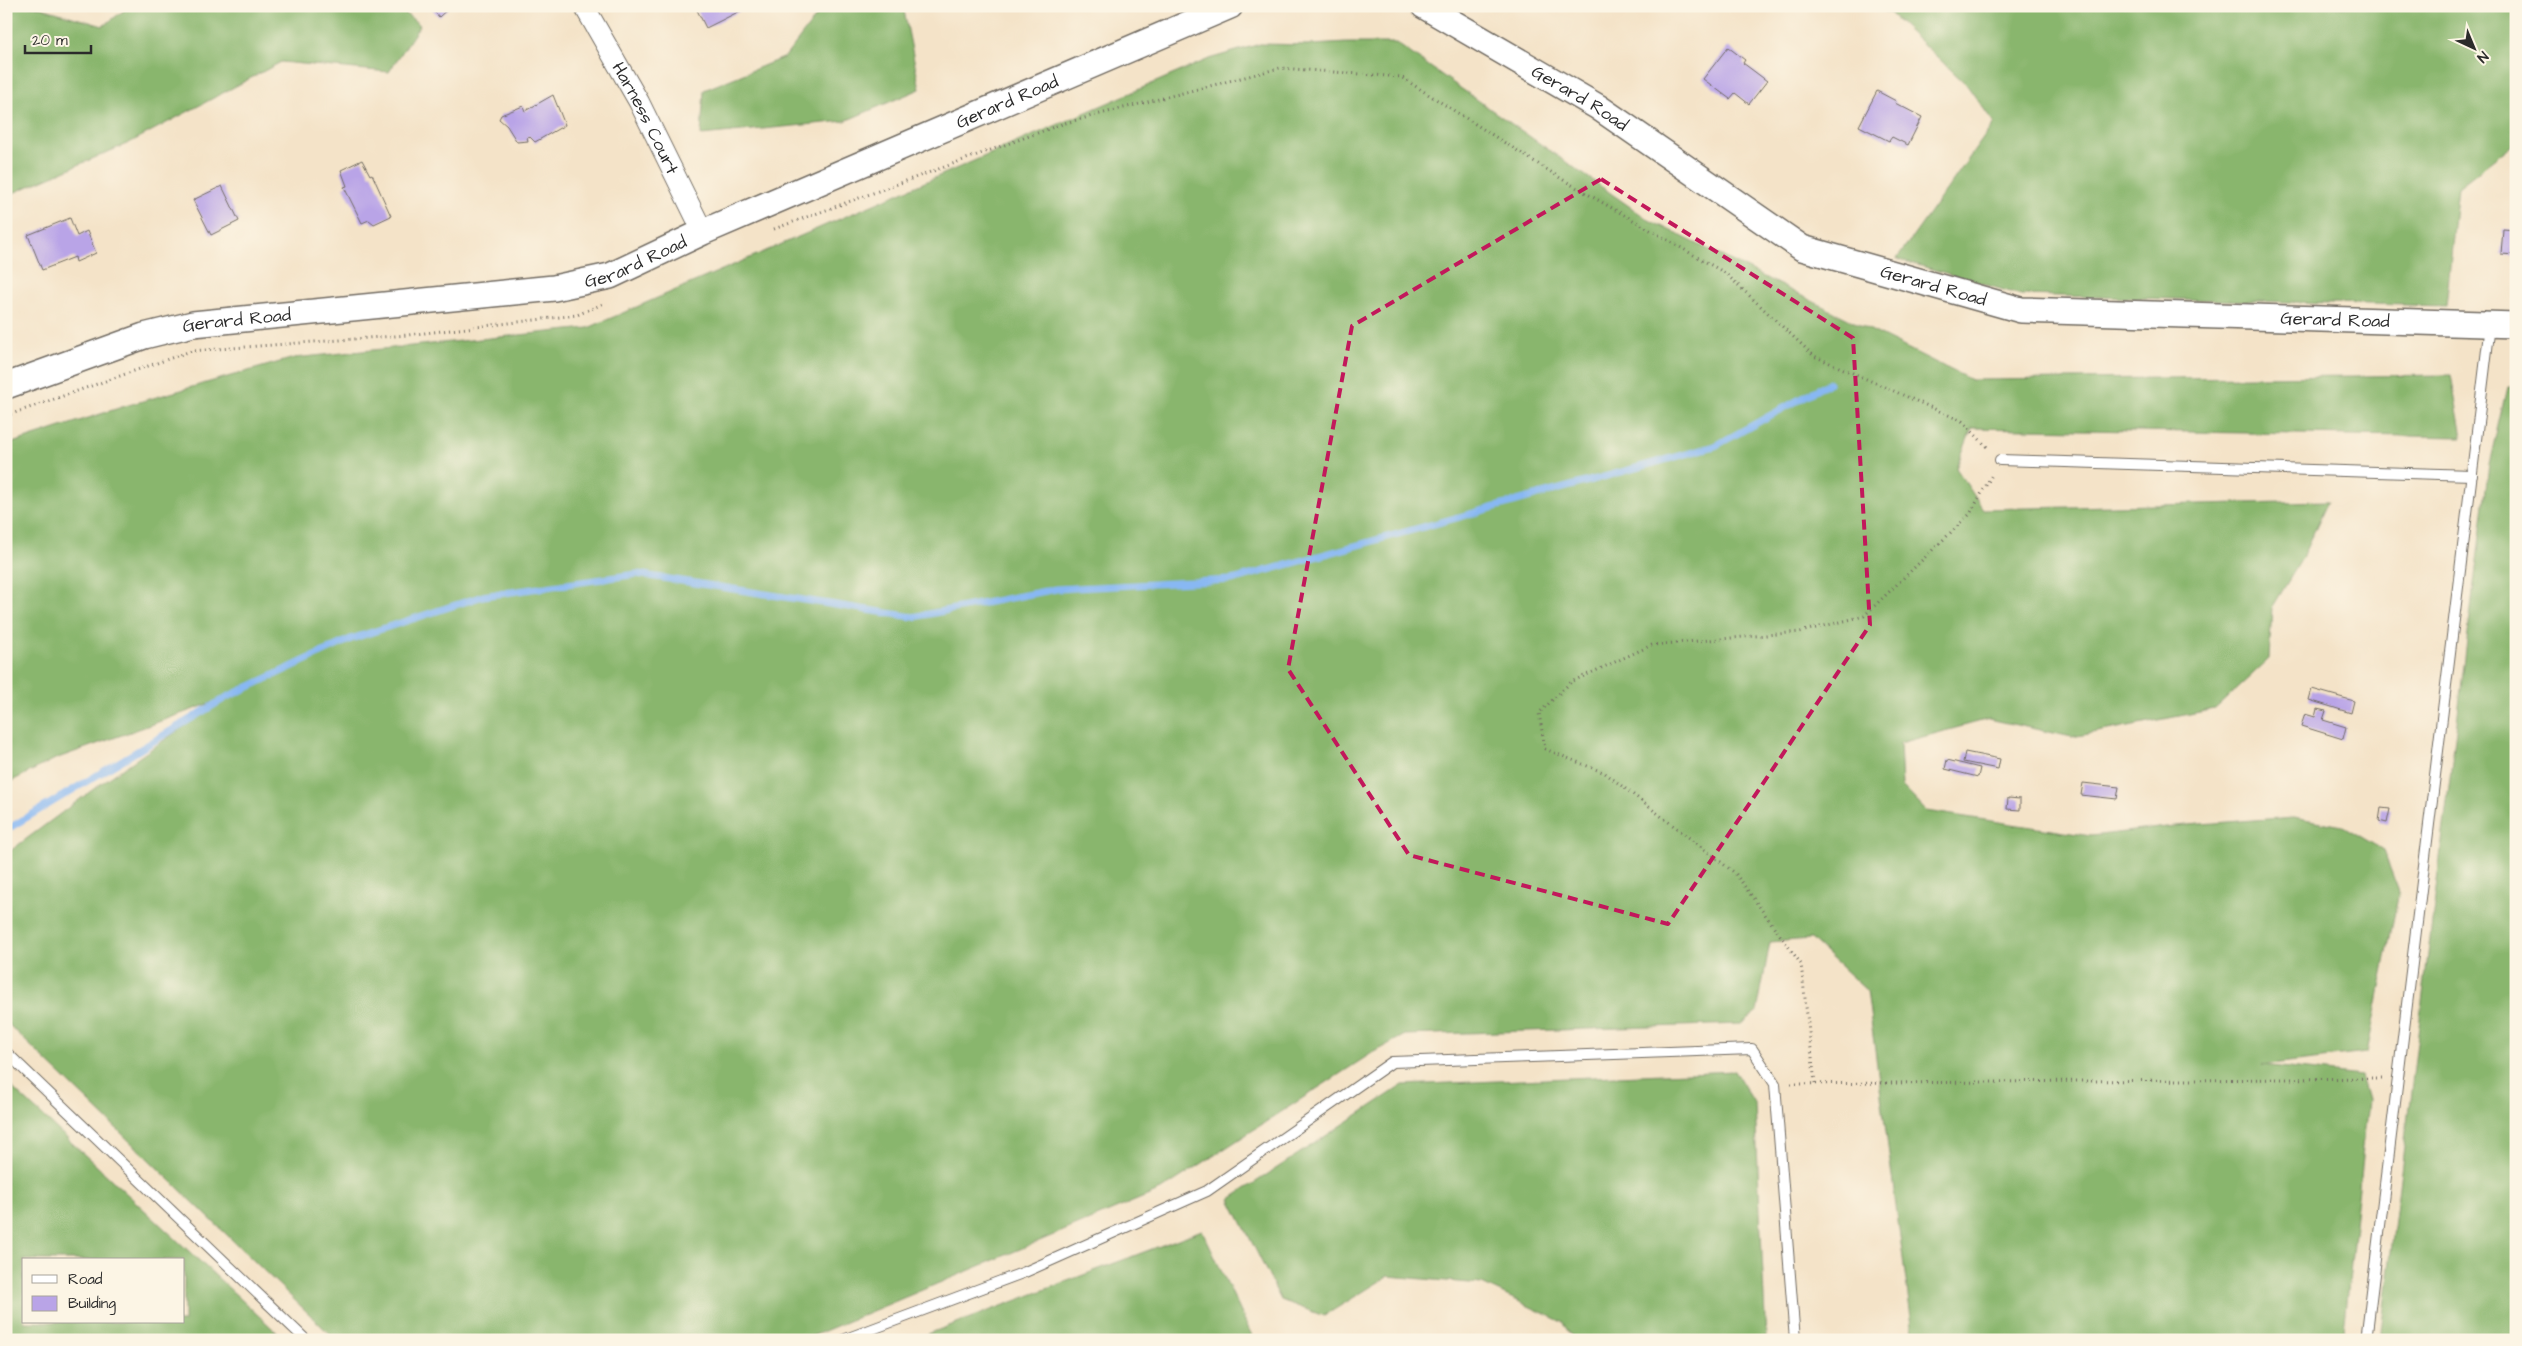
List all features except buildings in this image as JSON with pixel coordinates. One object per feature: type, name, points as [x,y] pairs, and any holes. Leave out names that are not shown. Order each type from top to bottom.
[{"type":"street","name":"Harness Court","points":[[584,6],[638,102],[703,232]]},
{"type":"street","name":"Gerard Road","points":[[6,386],[144,336],[193,324],[580,284],[610,276],[703,232],[1230,6]]},
{"type":"street","name":"Gerard Road","points":[[1424,6],[1598,107],[1802,248],[2021,310],[2516,325]]},
{"type":"lane","points":[[2366,1340],[2490,325]]},
{"type":"lane","points":[[2000,460],[2472,475]]},
{"type":"lane","points":[[844,1340],[1025,1272],[1207,1191],[1392,1062],[1752,1049],[1775,1084],[1795,1340]]},
{"type":"lane","points":[[6,1052],[306,1340]]},
{"type":"path","points":[[770,231],[1065,123],[1280,68],[1401,78],[1565,181],[1725,273],[1814,356],[1962,421],[2000,460],[1970,514],[1864,616],[1800,632],[1652,646],[1571,682],[1539,714],[1545,749],[1605,773],[1736,873],[1802,964],[1814,1083]]},
{"type":"path","points":[[6,416],[191,351],[408,334],[577,315],[612,300]]},
{"type":"path","points":[[1775,1084],[2398,1077]]},
{"type":"highlighted area","points":[[1601,179],[1853,338],[1870,625],[1668,924],[1409,855],[1288,669],[1352,326]]},
{"type":"green space","points":[[7,6],[35,6],[103,26],[130,6],[396,6],[420,25],[389,72],[281,62],[129,143],[6,196]]},
{"type":"green space","points":[[819,6],[903,6],[920,89],[845,121],[701,135],[704,90],[785,57],[821,10]]},
{"type":"green space","points":[[1868,6],[2516,6],[2516,142],[2458,187],[2446,306],[2021,295],[1897,259],[1994,123],[1966,84],[1890,13]]},
{"type":"green space","points":[[1396,43],[1649,220],[1971,380],[2451,375],[2462,437],[1972,428],[1956,468],[1983,509],[2328,501],[2301,560],[2272,608],[2269,659],[2215,709],[2072,737],[1989,719],[1900,743],[1902,786],[1926,811],[2091,836],[2175,826],[2293,817],[2343,826],[2383,850],[2399,892],[2367,1053],[2262,1065],[2361,1076],[2368,1100],[2343,1340],[1914,1340],[1867,991],[1811,939],[1770,942],[1757,1012],[1741,1024],[1405,1035],[1372,1053],[1161,1190],[803,1340],[336,1340],[6,1022],[6,854],[99,785],[225,698],[55,759],[6,784],[6,445],[125,406],[294,358],[588,328],[1209,59],[1260,44],[1311,45]]},
{"type":"green space","points":[[2516,383],[2516,1340],[2380,1340],[2489,464],[2507,387]]},
{"type":"green space","points":[[1735,1071],[1755,1104],[1766,1340],[1574,1340],[1562,1322],[1482,1284],[1388,1276],[1324,1316],[1281,1300],[1230,1199],[1403,1085]]},
{"type":"green space","points":[[6,1082],[285,1340],[6,1340]]},
{"type":"green space","points":[[1202,1230],[1254,1340],[912,1340]]},
{"type":"waterway","points":[[6,830],[227,697],[351,639],[483,596],[637,574],[913,617],[1056,589],[1232,580],[1715,446],[1829,383]]}]
